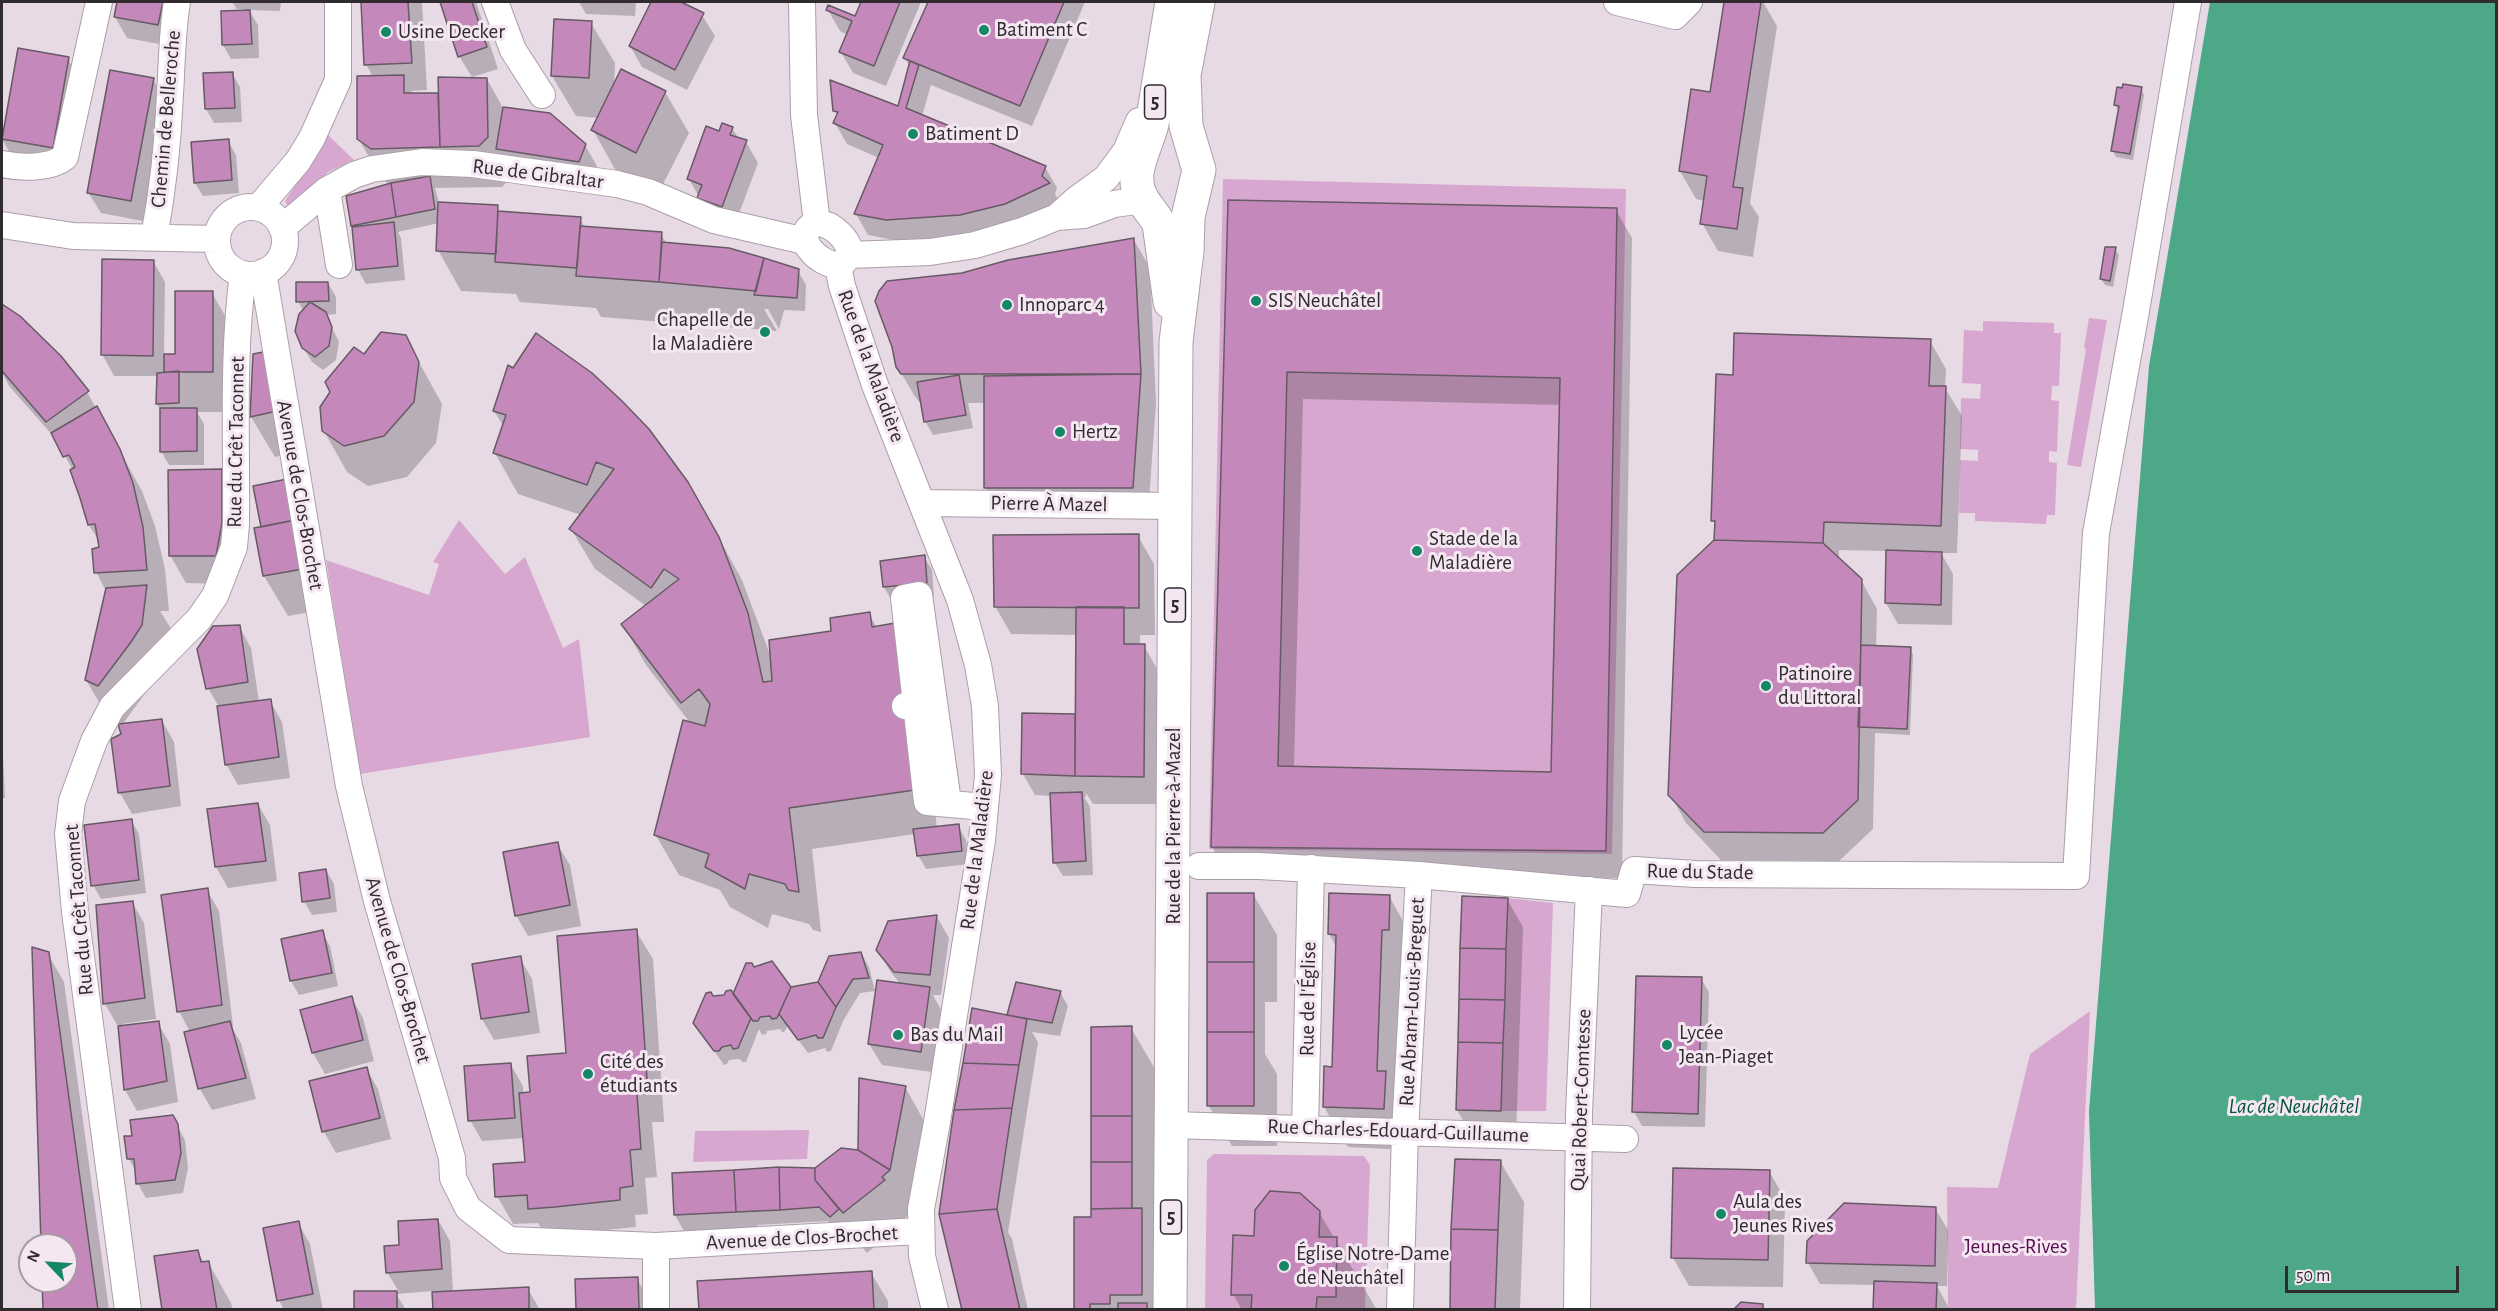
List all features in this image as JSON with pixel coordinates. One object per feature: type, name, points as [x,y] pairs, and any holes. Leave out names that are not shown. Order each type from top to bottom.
[{"type":"main road","name":"Rue de la Pierre-à-Mazel","points":[[1172,2],[1148,142],[1137,165],[1136,176],[1143,200],[1159,224],[1176,342]]},
{"type":"main road","name":"Rue de la Pierre-à-Mazel","points":[[1143,200],[1156,203],[1170,200],[1182,186],[1184,173],[1173,139],[1171,120],[1184,75],[1198,2]]},
{"type":"main road","name":"Rue de la Pierre-à-Mazel","points":[[1170,1310],[1176,342],[1187,251],[1188,217],[1199,170],[1186,126],[1184,75]]},
{"type":"street","points":[[2,164],[22,166],[45,164],[65,157],[99,2]]},
{"type":"street","name":"Chemin de Belleroche","points":[[154,237],[160,204],[170,96],[173,27],[177,2]]},
{"type":"street","points":[[259,207],[298,161],[312,138],[338,80],[338,2]]},
{"type":"street","points":[[495,2],[513,50],[542,95]]},
{"type":"street","points":[[802,2],[804,115],[811,232],[807,248],[827,265],[844,260],[930,252],[975,245],[1022,231],[1057,217],[1084,215],[1114,204],[1143,200]]},
{"type":"street","points":[[1057,217],[1106,178],[1126,151],[1136,128],[1155,39],[1160,2]]},
{"type":"street","points":[[1617,2],[1682,9]]},
{"type":"street","name":"Rue du Stade","points":[[1199,866],[1311,868],[1419,875],[1627,894],[1634,870],[1695,874],[2076,876],[2096,533],[2136,311],[2187,2]]},
{"type":"street","points":[[1155,39],[1156,98]]},
{"type":"street","name":"Rue de Gibraltar","points":[[282,228],[327,190],[354,175],[372,169],[422,162],[473,164],[617,184],[648,192],[714,220],[811,232]]},
{"type":"street","points":[[327,190],[339,265]]},
{"type":"street","points":[[250,206],[259,207],[270,213],[282,228],[285,245],[274,266],[253,273],[226,264],[220,254],[217,239],[221,224],[233,212],[250,206]]},
{"type":"street","points":[[2,225],[73,236],[217,239]]},
{"type":"street","name":"Rue de la Maladière","points":[[844,260],[842,286],[875,385],[960,600],[978,665],[986,717],[988,775],[985,807],[919,1231],[922,1256],[935,1310]]},
{"type":"street","name":"Avenue de Clos-Brochet","points":[[253,273],[349,786],[377,900],[452,1158],[453,1178],[468,1208],[509,1240],[656,1246],[919,1231]]},
{"type":"street","name":"Rue du Crêt Taconnet","points":[[128,1310],[75,912],[68,834],[72,801],[80,774],[112,707],[199,619],[215,596],[234,547],[237,524],[239,306],[253,273]]},
{"type":"street","name":"Pierre À Mazel","points":[[922,503],[1175,506]]},
{"type":"street","points":[[948,802],[919,595],[904,598],[910,705],[927,802],[948,802],[985,807]]},
{"type":"street","name":"Rue de l'Église","points":[[1305,1129],[1311,868]]},
{"type":"street","name":"Rue Abram-Louis-Breguet","points":[[1400,1310],[1405,1131],[1419,875]]},
{"type":"street","name":"Quai Robert-Comtesse","points":[[1577,1310],[1579,1136],[1589,890]]},
{"type":"street","name":"Rue Charles-Edouard-Guillaume","points":[[1172,1125],[1625,1139]]},
{"type":"street","points":[[656,1246],[656,1310]]},
{"type":"green space","points":[[328,135],[354,160],[328,172],[288,207],[285,201]]},
{"type":"green space","name":"Stade de la Maladière","points":[[1223,179],[1626,189],[1612,854],[1209,849]]},
{"type":"green space","points":[[2089,318],[2107,320],[2081,467],[2067,465]]},
{"type":"green space","points":[[1983,321],[2054,323],[2054,333],[2061,333],[2059,386],[2052,386],[2051,400],[2059,401],[2057,452],[2049,451],[2049,462],[2057,463],[2055,515],[2047,515],[2046,524],[1975,521],[1975,513],[1959,513],[1960,460],[1978,461],[1978,450],[1960,449],[1961,398],[1980,399],[1981,384],[1962,383],[1964,330],[1983,331]]},
{"type":"green space","points":[[459,520],[505,574],[525,557],[563,648],[579,639],[590,737],[360,774],[326,560],[429,595],[439,564],[433,562]]},
{"type":"green space","points":[[1508,898],[1553,903],[1546,1111],[1501,1111]]},
{"type":"green space","name":"Jeunes-Rives","points":[[2090,1011],[2076,1309],[1948,1309],[1947,1187],[1998,1188],[2030,1054]]},
{"type":"green space","points":[[809,1130],[807,1159],[693,1162],[695,1131]]},
{"type":"green space","points":[[1214,1154],[1364,1156],[1370,1165],[1365,1309],[1316,1309],[1317,1297],[1336,1297],[1337,1238],[1319,1237],[1301,1194],[1270,1191],[1255,1210],[1254,1236],[1233,1235],[1232,1294],[1252,1295],[1251,1309],[1205,1310],[1207,1160]]},
{"type":"water","name":"Lac de Neuchâtel","points":[[2210,2],[2496,2],[2496,1309],[2095,1309],[2089,1111],[2149,366]]},
{"type":"building","points":[[117,2],[163,2],[158,25],[114,17]]},
{"type":"building","name":"Usine Decker","points":[[361,2],[408,2],[412,63],[364,65]]},
{"type":"building","points":[[440,2],[472,2],[487,47],[458,57]]},
{"type":"building","points":[[651,2],[681,2],[704,13],[675,70],[629,46]]},
{"type":"building","points":[[861,2],[900,2],[874,66],[839,52],[852,21],[826,10],[828,5],[855,16]]},
{"type":"building","name":"Batiment C","points":[[928,2],[1064,2],[1020,106],[903,58]]},
{"type":"building","points":[[1724,2],[1761,2],[1733,187],[1743,188],[1737,229],[1700,224],[1707,176],[1679,171],[1691,89],[1710,92]]},
{"type":"building","points":[[250,10],[252,44],[222,45],[221,11]]},
{"type":"building","points":[[554,19],[592,21],[589,78],[551,76]]},
{"type":"building","points":[[18,48],[69,57],[53,148],[2,139]]},
{"type":"building","name":"Batiment D","points":[[910,61],[919,65],[906,108],[1046,166],[1042,176],[1050,183],[1005,204],[960,215],[886,220],[854,214],[883,145],[833,123],[838,112],[833,111],[830,80],[898,106]]},
{"type":"building","points":[[621,69],[666,91],[636,153],[591,130]]},
{"type":"building","points":[[110,70],[154,78],[131,201],[87,193]]},
{"type":"building","points":[[233,72],[235,108],[205,109],[203,73]]},
{"type":"building","points":[[404,75],[404,93],[438,93],[440,147],[371,149],[357,139],[357,76]]},
{"type":"building","points":[[438,77],[487,78],[488,137],[479,146],[440,147]]},
{"type":"building","points":[[2123,84],[2142,87],[2130,154],[2111,151],[2119,106],[2114,105],[2117,87],[2122,88]]},
{"type":"building","points":[[503,107],[550,113],[586,144],[579,162],[496,149]]},
{"type":"building","points":[[722,123],[733,127],[730,135],[747,140],[722,207],[697,198],[702,185],[687,179],[706,126],[719,131]]},
{"type":"building","points":[[229,139],[232,180],[194,183],[191,142]]},
{"type":"building","points":[[430,176],[435,209],[396,217],[391,183]]},
{"type":"building","points":[[391,183],[396,217],[351,226],[346,196]]},
{"type":"building","points":[[1228,200],[1617,208],[1606,851],[1211,847]],"holes":[[[1287,372],[1560,378],[1551,772],[1278,766]]]},
{"type":"building","points":[[438,202],[498,205],[496,254],[436,251]]},
{"type":"building","points":[[498,211],[581,217],[577,268],[495,262]]},
{"type":"building","points":[[394,222],[398,266],[356,270],[352,227]]},
{"type":"building","points":[[580,226],[662,232],[659,282],[576,276]]},
{"type":"building","name":"Innoparc 4","points":[[1134,238],[1141,374],[901,374],[896,367],[892,347],[875,301],[887,281],[962,273],[1008,260]]},
{"type":"building","points":[[662,242],[729,248],[764,258],[756,291],[659,282]]},
{"type":"building","points":[[2105,247],[2116,247],[2110,281],[2100,279]]},
{"type":"building","points":[[764,258],[799,269],[797,298],[754,295]]},
{"type":"building","points":[[102,259],[154,260],[153,356],[101,355]]},
{"type":"building","points":[[296,282],[328,282],[329,301],[296,302]]},
{"type":"building","points":[[175,291],[213,291],[213,372],[164,372],[164,354],[175,354]]},
{"type":"building","points":[[310,302],[326,312],[332,327],[329,346],[315,357],[302,348],[295,331],[299,314]]},
{"type":"building","points":[[2,304],[20,316],[61,356],[89,391],[46,422],[2,371]]},
{"type":"building","points":[[381,332],[406,335],[419,362],[414,402],[384,436],[344,446],[322,431],[320,407],[330,392],[325,382],[354,347],[364,354]]},
{"type":"building","points":[[536,333],[592,373],[622,401],[649,429],[688,482],[719,537],[748,613],[763,682],[772,681],[769,640],[831,631],[830,618],[870,612],[872,627],[895,623],[915,790],[789,808],[799,892],[788,890],[785,884],[749,874],[745,889],[705,867],[709,854],[654,835],[683,720],[705,726],[710,704],[699,689],[681,703],[621,624],[679,579],[664,569],[651,588],[569,529],[614,469],[596,462],[587,485],[493,453],[506,415],[493,411],[508,365],[513,368]]},
{"type":"building","points":[[1734,333],[1931,339],[1929,386],[1946,386],[1941,526],[1824,522],[1823,543],[1714,540],[1715,521],[1711,521],[1716,374],[1733,375]]},
{"type":"building","points":[[268,351],[277,411],[250,417],[253,354]]},
{"type":"building","points":[[179,371],[179,403],[156,404],[157,373]]},
{"type":"building","name":"Hertz","points":[[1141,374],[1133,488],[984,488],[984,376]]},
{"type":"building","points":[[959,375],[966,415],[924,422],[917,382]]},
{"type":"building","points":[[97,406],[120,449],[133,483],[143,527],[147,570],[94,573],[92,549],[99,547],[95,524],[88,525],[70,470],[75,467],[69,455],[63,457],[51,433]]},
{"type":"building","points":[[160,408],[197,408],[197,451],[160,452]]},
{"type":"building","points":[[222,469],[222,523],[216,556],[169,556],[168,470]]},
{"type":"building","points":[[292,478],[300,519],[261,527],[253,486]]},
{"type":"building","points":[[300,519],[309,568],[263,576],[254,528]]},
{"type":"building","points":[[1139,534],[1139,608],[994,607],[993,535]]},
{"type":"building","name":"Patinoire du Littoral","points":[[1714,540],[1823,543],[1862,579],[1858,800],[1823,833],[1704,832],[1668,795],[1677,575]]},
{"type":"building","points":[[1886,550],[1942,552],[1941,605],[1885,603]]},
{"type":"building","points":[[925,555],[927,583],[883,587],[880,561]]},
{"type":"building","points":[[147,585],[142,625],[131,642],[98,686],[85,680],[106,588]]},
{"type":"building","points":[[1076,607],[1124,607],[1124,644],[1145,644],[1144,777],[1075,776]]},
{"type":"building","points":[[240,625],[248,682],[206,689],[197,649],[213,626]]},
{"type":"building","points":[[1861,645],[1911,647],[1907,729],[1858,727]]},
{"type":"building","points":[[271,699],[279,757],[225,765],[217,706]]},
{"type":"building","points":[[1022,713],[1075,714],[1075,776],[1021,774]]},
{"type":"building","points":[[162,719],[170,786],[118,793],[111,739],[121,734],[118,724]]},
{"type":"building","points":[[1082,792],[1086,861],[1053,863],[1050,793]]},
{"type":"building","points":[[258,803],[266,861],[215,867],[207,809]]},
{"type":"building","points":[[132,819],[139,880],[91,886],[84,825]]},
{"type":"building","points":[[959,824],[962,851],[917,856],[913,829]]},
{"type":"building","points":[[558,842],[570,905],[515,916],[503,852]]},
{"type":"building","points":[[326,869],[330,898],[302,902],[299,873]]},
{"type":"building","points":[[208,888],[222,1005],[177,1012],[161,895]]},
{"type":"building","points":[[1207,893],[1254,893],[1254,962],[1207,962]]},
{"type":"building","points":[[1329,893],[1390,895],[1389,930],[1382,930],[1377,1071],[1386,1071],[1384,1109],[1323,1107],[1324,1066],[1332,1067],[1336,935],[1328,934]]},
{"type":"building","points":[[1462,896],[1508,898],[1506,949],[1460,948]]},
{"type":"building","points":[[133,901],[145,998],[103,1004],[96,905]]},
{"type":"building","points":[[937,915],[930,975],[894,972],[876,950],[888,921]]},
{"type":"building","name":"Cité des étudiants","points":[[637,929],[648,1094],[637,1094],[641,1149],[630,1150],[633,1186],[620,1188],[620,1200],[555,1207],[528,1209],[527,1195],[495,1197],[493,1164],[525,1162],[519,1093],[530,1092],[527,1056],[566,1053],[557,936]]},
{"type":"building","points":[[323,930],[332,973],[290,981],[281,939]]},
{"type":"building","points":[[32,947],[49,952],[98,1310],[43,1310],[42,1293],[78,1293],[78,1233],[41,1233]]},
{"type":"building","points":[[1460,948],[1506,949],[1505,1000],[1459,999]]},
{"type":"building","points":[[861,952],[869,978],[853,979],[836,1007],[818,982],[829,956]]},
{"type":"building","points":[[521,956],[529,1012],[481,1019],[472,964]]},
{"type":"building","points":[[772,961],[791,987],[777,1018],[760,1017],[758,1021],[753,1021],[733,994],[746,963],[752,963],[754,967]]},
{"type":"building","points":[[1207,962],[1254,962],[1254,1032],[1207,1032]]},
{"type":"building","name":"Lycée Jean-Piaget","points":[[1636,976],[1702,977],[1698,1114],[1632,1112]]},
{"type":"building","points":[[877,980],[930,987],[921,1052],[868,1044]]},
{"type":"building","points":[[818,982],[836,1007],[823,1038],[818,1038],[816,1035],[798,1040],[779,1014],[791,987]]},
{"type":"building","points":[[1016,982],[1061,991],[1052,1023],[1007,1015]]},
{"type":"building","points":[[731,990],[751,1018],[738,1048],[733,1049],[731,1045],[714,1051],[693,1023],[706,993],[711,992],[713,996],[724,995],[726,991]]},
{"type":"building","points":[[352,996],[363,1040],[312,1053],[300,1010]]},
{"type":"building","points":[[1459,999],[1505,1000],[1503,1043],[1458,1042]]},
{"type":"building","points":[[972,1008],[1027,1019],[1019,1065],[963,1063]]},
{"type":"building","points":[[159,1021],[167,1081],[124,1090],[118,1026]]},
{"type":"building","points":[[230,1021],[246,1078],[198,1089],[184,1032]]},
{"type":"building","points":[[1132,1026],[1132,1116],[1091,1116],[1091,1027]]},
{"type":"building","points":[[1207,1032],[1254,1032],[1254,1106],[1207,1106]]},
{"type":"building","points":[[1458,1042],[1503,1043],[1501,1111],[1456,1110]]},
{"type":"building","points":[[511,1063],[515,1118],[468,1121],[464,1066]]},
{"type":"building","points":[[963,1063],[1019,1065],[1012,1108],[954,1110]]},
{"type":"building","points":[[367,1067],[380,1118],[322,1132],[309,1081]]},
{"type":"building","points":[[859,1078],[906,1086],[890,1170],[858,1150]]},
{"type":"building","points":[[1012,1108],[997,1209],[939,1214],[954,1110]]},
{"type":"building","points":[[173,1115],[178,1124],[181,1153],[175,1180],[136,1184],[134,1159],[127,1159],[124,1136],[132,1136],[130,1120]]},
{"type":"building","points":[[1091,1116],[1132,1116],[1132,1162],[1091,1162]]},
{"type":"building","points":[[841,1148],[858,1150],[890,1170],[882,1177],[885,1180],[843,1213],[815,1180],[815,1168]]},
{"type":"building","points":[[1455,1159],[1501,1160],[1498,1230],[1451,1229]]},
{"type":"building","points":[[1091,1162],[1132,1162],[1132,1208],[1091,1209]]},
{"type":"building","points":[[779,1167],[815,1168],[815,1180],[839,1209],[830,1217],[819,1207],[780,1210]]},
{"type":"building","points":[[779,1167],[780,1210],[736,1212],[734,1170]]},
{"type":"building","name":"Aula des Jeunes Rives","points":[[1673,1168],[1770,1170],[1768,1260],[1671,1258]]},
{"type":"building","points":[[734,1170],[736,1212],[674,1215],[672,1173]]},
{"type":"building","name":"Église Notre-Dame de Neuchâtel","points":[[1270,1191],[1300,1193],[1320,1211],[1319,1237],[1337,1237],[1336,1297],[1317,1297],[1316,1310],[1251,1310],[1252,1295],[1231,1295],[1233,1235],[1254,1236],[1255,1210]]},
{"type":"building","points":[[1844,1203],[1936,1207],[1935,1266],[1806,1263],[1807,1241]]},
{"type":"building","points":[[1142,1208],[1142,1295],[1110,1295],[1110,1304],[1090,1304],[1090,1310],[1074,1310],[1074,1217],[1091,1217],[1091,1209]]},
{"type":"building","points":[[997,1209],[1020,1310],[962,1310],[939,1214]]},
{"type":"building","points":[[438,1219],[442,1269],[386,1273],[384,1246],[399,1245],[398,1221]]},
{"type":"building","points":[[299,1221],[313,1294],[277,1301],[263,1228]]},
{"type":"building","points":[[1451,1229],[1498,1230],[1495,1310],[1450,1310]]},
{"type":"building","points":[[198,1250],[201,1262],[209,1261],[217,1310],[162,1310],[154,1256]]},
{"type":"building","points":[[872,1271],[874,1310],[699,1310],[697,1281]]},
{"type":"building","points":[[638,1277],[639,1310],[576,1310],[575,1279]]},
{"type":"building","points":[[1874,1281],[1937,1283],[1936,1310],[1873,1310]]},
{"type":"building","points":[[529,1287],[529,1310],[433,1310],[432,1292]]},
{"type":"building","points":[[354,1291],[397,1291],[397,1310],[354,1310]]},
{"type":"building","points":[[1741,1302],[1763,1304],[1763,1310],[1733,1310]]},
{"type":"building","points":[[1118,1303],[1147,1303],[1147,1310],[1118,1310]]},
{"type":"place","name":"Batiment C","points":[[984,30]]},
{"type":"place","name":"Usine Decker","points":[[386,32]]},
{"type":"place","name":"Batiment D","points":[[913,134]]},
{"type":"place","name":"SIS Neuchâtel","points":[[1256,301]]},
{"type":"place","name":"Innoparc 4","points":[[1007,305]]},
{"type":"place","name":"Chapelle de la Maladière","points":[[765,332]]},
{"type":"place","name":"Hertz","points":[[1060,432]]},
{"type":"place","name":"Stade de la Maladière","points":[[1417,551]]},
{"type":"place","name":"Patinoire du Littoral","points":[[1766,686]]},
{"type":"place","name":"Bas du Mail","points":[[898,1035]]},
{"type":"place","name":"Lycée Jean-Piaget","points":[[1667,1045]]},
{"type":"place","name":"Cité des étudiants","points":[[588,1074]]},
{"type":"place","name":"Aula des Jeunes Rives","points":[[1721,1214]]},
{"type":"place","name":"Église Notre-Dame de Neuchâtel","points":[[1284,1266]]}]
